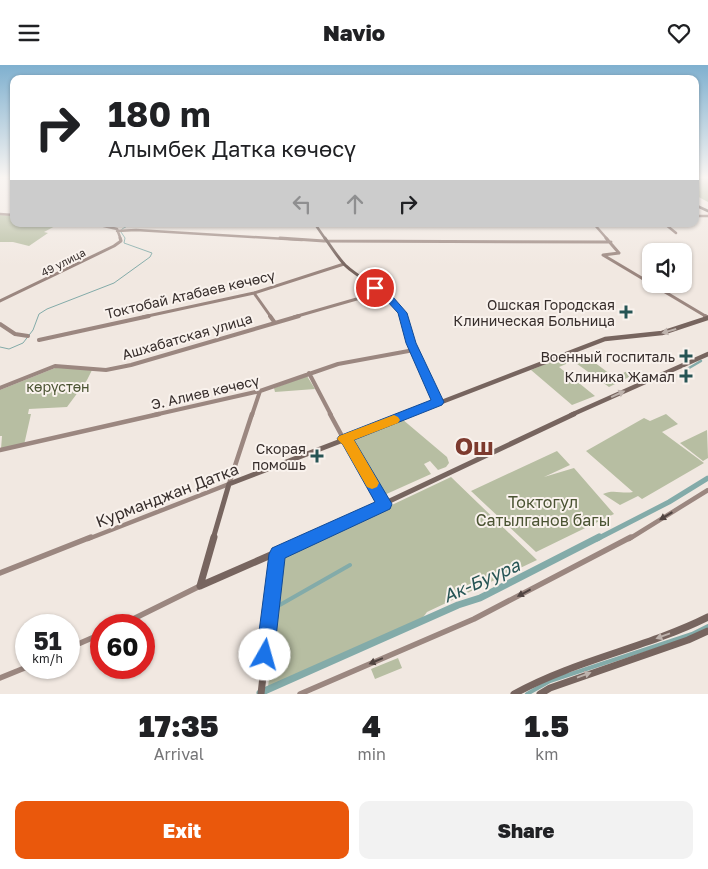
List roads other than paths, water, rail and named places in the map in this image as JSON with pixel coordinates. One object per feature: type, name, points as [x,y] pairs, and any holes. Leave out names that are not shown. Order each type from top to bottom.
[{"type":"main road","points":[[317,227],[344,264],[381,292],[402,313],[414,350],[438,402]]},
{"type":"main road","name":"Курманджан Датка","points":[[229,484],[525,368],[605,339],[662,333],[708,318]]},
{"type":"main road","points":[[200,586],[277,554],[578,412],[708,354]]},
{"type":"main road","points":[[200,586],[229,484]]},
{"type":"main road","points":[[261,694],[277,554]]},
{"type":"main road","points":[[514,694],[543,678],[684,629],[708,617]]},
{"type":"main road","points":[[540,694],[708,631]]},
{"type":"street","points":[[106,227],[118,230],[327,240],[611,242]]},
{"type":"street","points":[[597,227],[619,253],[603,255],[708,318]]},
{"type":"street","points":[[669,227],[676,233]]},
{"type":"street","name":"49 улица","points":[[0,301],[114,246],[121,241],[118,230]]},
{"type":"street","name":"Токтобай Атабаев көчөсү","points":[[39,340],[254,293],[344,264]]},
{"type":"street","name":"Ашхабатская улица","points":[[0,388],[55,366],[114,369],[381,292]]},
{"type":"street","points":[[254,293],[275,323]]},
{"type":"street","points":[[0,324],[15,334],[28,336]]},
{"type":"street","name":"Э. Алиев көчөсү","points":[[0,450],[260,391],[338,364],[414,350]]},
{"type":"street","points":[[309,373],[382,505]]},
{"type":"street","points":[[229,484],[260,391]]},
{"type":"street","name":"Курманджан Датка","points":[[0,573],[229,484]]},
{"type":"street","points":[[300,694],[482,615],[619,545],[708,491]]},
{"type":"street","points":[[143,614],[200,586]]},
{"type":"street","points":[[0,678],[15,672]]},
{"type":"waterway","points":[[0,347],[9,349],[23,343],[33,330],[39,314],[47,309],[114,283],[150,257],[152,253],[124,243],[125,238],[121,232],[126,227]]},
{"type":"waterway","points":[[689,368],[701,361]]},
{"type":"waterway","name":"Ак-Буура","points":[[597,539],[669,502],[708,478]]},
{"type":"waterway","name":"Ак-Буура","points":[[260,693],[458,605],[480,598],[599,537]]},
{"type":"waterway","points":[[278,606],[350,565]]},
{"type":"waterway","points":[[527,694],[550,681],[692,634],[708,626]]},
{"type":"place","name":"Ошская Городская Клиническая Больница","points":[[626,312]]},
{"type":"place","name":"Военный госпиталь","points":[[686,356]]},
{"type":"place","name":"Клиника Жамал","points":[[686,376]]},
{"type":"place","name":"Скорая помошь","points":[[317,456]]},
{"type":"district","name":"Ош","points":[[474,445]]},
{"type":"park label","name":"көрүстөн","points":[[58,386]]},
{"type":"park label","name":"Токтогул Сатылганов багы","points":[[543,511]]}]
